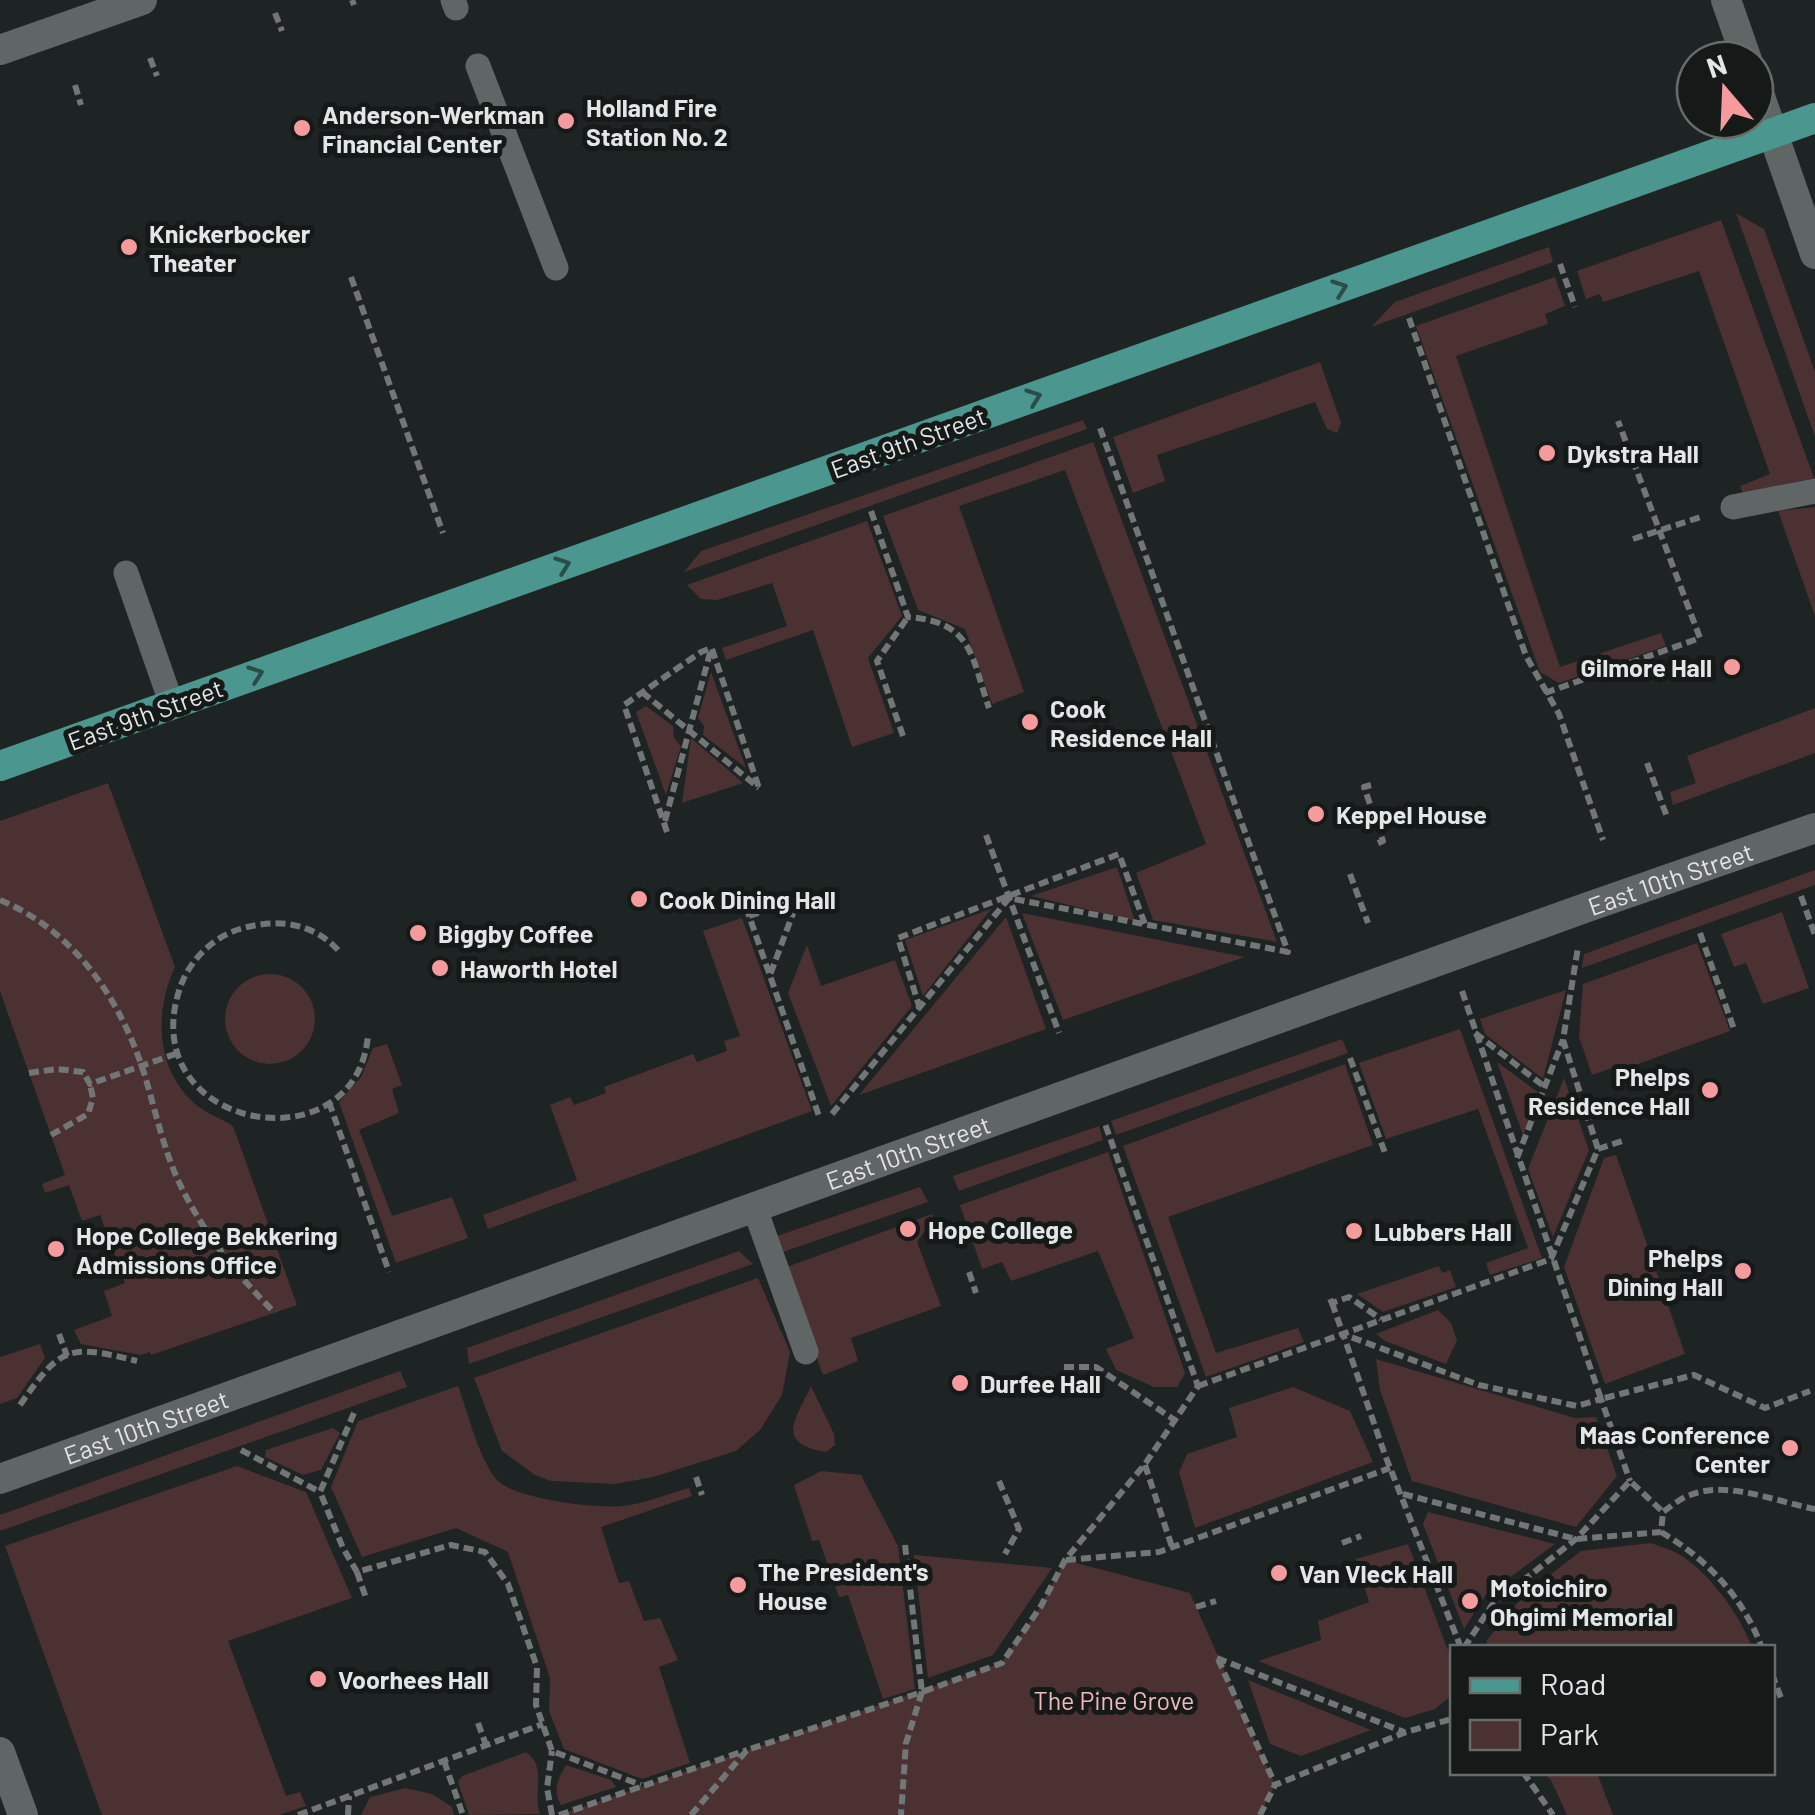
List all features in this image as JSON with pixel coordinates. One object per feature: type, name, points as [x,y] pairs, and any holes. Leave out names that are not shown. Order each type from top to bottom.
[{"type":"main road","name":"East 9th Street","points":[[1775,132],[1815,118]]},
{"type":"main road","name":"East 9th Street","points":[[0,766],[1753,140]]},
{"type":"street","points":[[0,50],[142,0]]},
{"type":"street","points":[[1726,0],[1740,40]]},
{"type":"street","points":[[1775,139],[1815,254]]},
{"type":"street","name":"East 10th Street","points":[[0,1479],[1815,828]]},
{"type":"street","points":[[0,1752],[23,1815]]},
{"type":"lane","points":[[478,66],[556,268]]},
{"type":"lane","points":[[1733,507],[1815,491]]},
{"type":"lane","points":[[126,573],[172,705]]},
{"type":"lane","points":[[754,1209],[806,1352]]},
{"type":"path","points":[[275,13],[282,31]]},
{"type":"path","points":[[150,58],[156,76]]},
{"type":"path","points":[[75,85],[81,105]]},
{"type":"path","points":[[1560,264],[1575,307]]},
{"type":"path","points":[[351,277],[443,533]]},
{"type":"path","points":[[1409,318],[1526,656],[1559,714],[1603,840]]},
{"type":"path","points":[[1545,693],[1700,638],[1618,421]]},
{"type":"path","points":[[1009,898],[1288,952],[1100,428]]},
{"type":"path","points":[[1633,540],[1733,507]]},
{"type":"path","points":[[871,510],[908,617]]},
{"type":"path","points":[[908,617],[947,624],[965,638],[989,708]]},
{"type":"path","points":[[903,736],[877,661],[908,617]]},
{"type":"path","points":[[667,832],[624,704],[711,648]]},
{"type":"path","points":[[665,822],[711,648]]},
{"type":"path","points":[[642,692],[760,788],[711,648]]},
{"type":"path","points":[[1647,762],[1667,817]]},
{"type":"path","points":[[1370,785],[1364,787],[1383,841],[1376,844]]},
{"type":"path","points":[[986,835],[1059,1034]]},
{"type":"path","points":[[920,1010],[898,938],[1119,854],[1146,927]]},
{"type":"path","points":[[1350,874],[1368,923]]},
{"type":"path","points":[[1801,896],[1815,935]]},
{"type":"path","points":[[832,1114],[1009,898]]},
{"type":"path","points":[[0,900],[56,932],[87,964],[111,999],[141,1066],[176,1175],[192,1208],[222,1256],[275,1313]]},
{"type":"path","points":[[770,976],[798,900],[748,912],[770,976],[820,1119]]},
{"type":"path","points":[[1517,1160],[1563,1040],[1585,908]]},
{"type":"path","points":[[338,950],[318,933],[278,922],[249,926],[221,937],[198,957],[181,984],[174,1016],[178,1053],[194,1084],[205,1094],[245,1117],[290,1119],[328,1102],[352,1079],[364,1057],[368,1035]]},
{"type":"path","points":[[1700,932],[1735,1032]]},
{"type":"path","points":[[1452,956],[1517,1160],[1630,1481],[1663,1512]]},
{"type":"path","points":[[1474,1032],[1545,1087]]},
{"type":"path","points":[[357,1572],[452,1544],[485,1552],[508,1584],[537,1666],[536,1705],[552,1751],[547,1788],[555,1815],[1002,1662],[1041,1606],[1065,1560],[1145,1464],[1198,1386],[1551,1259],[1598,1149],[1563,1040]]},
{"type":"path","points":[[90,1084],[178,1053]]},
{"type":"path","points":[[1350,1058],[1384,1153]]},
{"type":"path","points":[[29,1074],[69,1069],[82,1072],[90,1084],[93,1098],[88,1114],[51,1135]]},
{"type":"path","points":[[1092,1087],[1198,1386]]},
{"type":"path","points":[[328,1102],[389,1272]]},
{"type":"path","points":[[1598,1149],[1622,1141]]},
{"type":"path","points":[[951,1222],[954,1231]]},
{"type":"path","points":[[968,1272],[976,1293]]},
{"type":"path","points":[[1382,1320],[1349,1297],[1331,1300],[1390,1468],[1462,1645]]},
{"type":"path","points":[[59,1334],[67,1356]]},
{"type":"path","points":[[1343,1334],[1479,1385],[1577,1406],[1694,1374],[1765,1408],[1810,1391]]},
{"type":"path","points":[[20,1404],[50,1362],[87,1348],[138,1361]]},
{"type":"path","points":[[1064,1367],[1096,1367],[1176,1420]]},
{"type":"path","points":[[320,1492],[354,1414]]},
{"type":"path","points":[[242,1450],[320,1492],[366,1598]]},
{"type":"path","points":[[1145,1464],[1172,1547]]},
{"type":"path","points":[[1065,1560],[1104,1559],[1172,1547],[1390,1468]]},
{"type":"path","points":[[696,1477],[702,1495]]},
{"type":"path","points":[[999,1481],[1019,1530],[1005,1554]]},
{"type":"path","points":[[1465,1645],[1492,1605],[1576,1538],[1630,1481]]},
{"type":"path","points":[[1663,1512],[1690,1494],[1716,1491],[1754,1494],[1815,1510]]},
{"type":"path","points":[[1402,1494],[1576,1538],[1661,1532],[1695,1552],[1724,1583],[1761,1645]]},
{"type":"path","points":[[1661,1532],[1663,1512]]},
{"type":"path","points":[[1342,1543],[1361,1536]]},
{"type":"path","points":[[901,1815],[906,1743],[922,1692],[904,1545]]},
{"type":"path","points":[[1196,1607],[1216,1600]]},
{"type":"path","points":[[1275,1785],[1217,1658],[1406,1732]]},
{"type":"path","points":[[1775,1682],[1781,1698]]},
{"type":"path","points":[[1261,1814],[1275,1785],[1406,1732],[1450,1720]]},
{"type":"path","points":[[478,1724],[486,1745]]},
{"type":"path","points":[[298,1815],[543,1724]]},
{"type":"path","points":[[690,1815],[748,1750]]},
{"type":"path","points":[[552,1751],[640,1785]]},
{"type":"path","points":[[444,1761],[462,1815]]},
{"type":"path","points":[[1525,1775],[1553,1815]]},
{"type":"path","points":[[348,1815],[349,1796]]},
{"type":"green space","points":[[1736,213],[1764,229],[1815,372],[1815,437]]},
{"type":"green space","points":[[1721,220],[1814,478],[1743,493],[1740,486],[1770,474],[1699,271],[1603,302],[1600,294],[1586,299],[1577,271]]},
{"type":"green space","points":[[1549,247],[1553,262],[1371,327],[1395,302]]},
{"type":"green space","points":[[1555,277],[1565,306],[1545,314],[1548,324],[1456,356],[1560,667],[1661,633],[1666,646],[1559,683],[1540,672],[1416,326]]},
{"type":"green space","points":[[1320,362],[1341,423],[1337,433],[1327,429],[1315,402],[1157,455],[1165,481],[1133,493],[1113,437]]},
{"type":"green space","points":[[1083,420],[1087,429],[684,572],[701,551]]},
{"type":"green space","points":[[1093,442],[1277,942],[1153,920],[1136,873],[1206,844],[1065,470],[959,506],[1024,692],[992,704],[965,629],[918,610],[883,516]]},
{"type":"green space","points":[[1815,507],[1815,616],[1778,511]]},
{"type":"green space","points":[[867,521],[902,616],[868,658],[894,733],[852,747],[813,630],[726,660],[722,648],[787,626],[772,583],[717,600],[701,599],[687,585]]},
{"type":"green space","points":[[711,672],[746,768],[703,735],[704,726],[698,718]]},
{"type":"green space","points":[[646,706],[673,726],[674,738],[681,746],[666,795],[636,712]]},
{"type":"green space","points":[[1815,708],[1815,753],[1673,805],[1670,792],[1696,783],[1687,756]]},
{"type":"green space","points":[[691,738],[743,783],[682,803]]},
{"type":"green space","points":[[108,783],[175,967],[162,1019],[162,1037],[171,1071],[196,1105],[233,1126],[297,1305],[151,1355],[81,1344],[74,1330],[112,1316],[104,1291],[125,1283],[100,1215],[82,1221],[69,1185],[45,1193],[42,1184],[65,1175],[0,991],[0,821]]},
{"type":"green space","points":[[1117,867],[1135,921],[1031,896]]},
{"type":"green space","points":[[1815,870],[1815,885],[1582,968],[1584,954]]},
{"type":"green space","points":[[991,909],[923,996],[905,940]]},
{"type":"green space","points":[[1782,912],[1809,988],[1763,1004],[1746,963],[1734,967],[1721,934]]},
{"type":"green space","points":[[1022,913],[1245,957],[1063,1020]]},
{"type":"green space","points":[[1006,917],[1046,1029],[859,1095]]},
{"type":"green space","points":[[742,918],[812,1111],[488,1229],[483,1215],[577,1180],[550,1105],[570,1097],[574,1105],[606,1093],[604,1087],[693,1054],[697,1062],[727,1051],[724,1041],[740,1036],[703,931]]},
{"type":"green space","points":[[1697,943],[1730,1031],[1621,1070],[1618,1066],[1592,1075],[1579,1037],[1583,984]]},
{"type":"green space","points":[[807,945],[821,986],[895,960],[912,1006],[831,1106],[788,993]]},
{"type":"green space","points":[[270,974],[302,987],[315,1019],[302,1051],[270,1064],[238,1051],[225,1019],[238,987]]},
{"type":"green space","points":[[1566,990],[1543,1079],[1485,1034],[1480,1019]]},
{"type":"green space","points":[[1460,1029],[1542,1258],[1490,1275],[1486,1263],[1528,1248],[1478,1109],[1386,1139],[1359,1063]]},
{"type":"green space","points":[[1342,1039],[1348,1053],[1116,1135],[1111,1121]]},
{"type":"green space","points":[[387,1044],[402,1085],[392,1089],[399,1113],[359,1130],[392,1216],[452,1197],[468,1238],[396,1263],[339,1102],[361,1077],[373,1048]]},
{"type":"green space","points":[[1497,1062],[1539,1093],[1523,1135]]},
{"type":"green space","points":[[1345,1064],[1373,1145],[1168,1217],[1216,1353],[1298,1328],[1304,1342],[1206,1377],[1123,1146]]},
{"type":"green space","points":[[1564,1078],[1589,1150],[1553,1237],[1528,1169]]},
{"type":"green space","points":[[1099,1126],[1103,1140],[959,1191],[953,1176]]},
{"type":"green space","points":[[1108,1152],[1185,1373],[1177,1387],[1154,1387],[1116,1370],[1106,1349],[1134,1338],[1098,1251],[1011,1281],[1002,1262],[982,1269],[960,1205]]},
{"type":"green space","points":[[1616,1155],[1685,1354],[1605,1384],[1564,1267],[1604,1158]]},
{"type":"green space","points":[[920,1187],[928,1202],[780,1253],[777,1236]]},
{"type":"green space","points":[[932,1214],[937,1227],[924,1232],[917,1242],[941,1306],[851,1338],[858,1361],[823,1375],[784,1268]]},
{"type":"green space","points":[[739,1251],[753,1264],[469,1364],[467,1348]]},
{"type":"green space","points":[[1439,1266],[1442,1273],[1450,1270],[1456,1287],[1383,1312],[1357,1294]]},
{"type":"green space","points":[[758,1278],[790,1352],[782,1395],[760,1430],[736,1451],[653,1477],[615,1484],[551,1481],[535,1475],[502,1451],[474,1378]]},
{"type":"green space","points":[[1438,1310],[1451,1323],[1457,1340],[1446,1364],[1376,1334]]},
{"type":"green space","points":[[40,1344],[45,1358],[17,1398],[0,1404],[0,1357]]},
{"type":"green space","points":[[1376,1359],[1575,1418],[1596,1417],[1617,1476],[1576,1527],[1412,1481],[1380,1390]]},
{"type":"green space","points":[[400,1371],[407,1387],[0,1531],[0,1515]]},
{"type":"green space","points":[[458,1386],[484,1458],[505,1486],[556,1501],[610,1507],[689,1488],[692,1496],[601,1527],[619,1583],[629,1581],[644,1621],[660,1618],[678,1660],[659,1667],[690,1763],[642,1779],[564,1749],[549,1711],[550,1678],[508,1552],[456,1528],[362,1557],[331,1487],[358,1421]]},
{"type":"green space","points":[[811,1386],[834,1434],[835,1445],[826,1452],[800,1443],[793,1429]]},
{"type":"green space","points":[[1293,1387],[1350,1411],[1373,1462],[1195,1528],[1179,1472],[1187,1454],[1237,1437],[1229,1408]]},
{"type":"green space","points":[[333,1428],[340,1433],[321,1470],[303,1475],[265,1457],[266,1450]]},
{"type":"green space","points":[[237,1466],[306,1492],[352,1598],[228,1641],[286,1796],[300,1792],[306,1806],[279,1815],[102,1815],[5,1546]]},
{"type":"green space","points":[[821,1471],[861,1475],[898,1546],[915,1689],[883,1699],[848,1595],[839,1597],[819,1540],[812,1541],[794,1485]]},
{"type":"green space","points":[[1428,1512],[1555,1544],[1485,1596],[1464,1629],[1423,1524]]},
{"type":"green space","points":[[1651,1543],[1678,1554],[1714,1585],[1751,1645],[1486,1645],[1523,1596],[1581,1551]]},
{"type":"green space","points":[[1408,1544],[1450,1656],[1450,1697],[1435,1709],[1405,1718],[1258,1661],[1321,1640],[1318,1621],[1369,1602],[1356,1559]]},
{"type":"green space","points":[[914,1555],[1052,1568],[993,1655],[928,1678]]},
{"type":"green space","name":"The Pine Grove","points":[[1065,1560],[1190,1593],[1275,1785],[1260,1815],[559,1815],[1001,1663],[1041,1606]]},
{"type":"green space","points":[[1248,1680],[1371,1730],[1301,1756],[1270,1744]]},
{"type":"green space","points":[[526,1752],[538,1772],[540,1814],[469,1815],[458,1782],[462,1776]]},
{"type":"green space","points":[[566,1765],[611,1780],[616,1787],[561,1805],[557,1789]]},
{"type":"green space","points":[[1546,1775],[1598,1775],[1613,1815],[1567,1815]]},
{"type":"green space","points":[[405,1788],[432,1794],[452,1807],[454,1815],[361,1815],[370,1797]]},
{"type":"place","name":"Holland Fire Station No. 2","points":[[566,121]]},
{"type":"place","name":"Anderson-Werkman Financial Center","points":[[302,128]]},
{"type":"place","name":"Knickerbocker Theater","points":[[129,247]]},
{"type":"place","name":"Dykstra Hall","points":[[1547,453]]},
{"type":"place","name":"Gilmore Hall","points":[[1732,667]]},
{"type":"place","name":"Cook Residence Hall","points":[[1030,722]]},
{"type":"place","name":"Keppel House","points":[[1316,814]]},
{"type":"place","name":"Cook Dining Hall","points":[[639,899]]},
{"type":"place","name":"Biggby Coffee","points":[[418,933]]},
{"type":"place","name":"Haworth Hotel","points":[[440,968]]},
{"type":"place","name":"Phelps Residence Hall","points":[[1710,1090]]},
{"type":"place","name":"Hope College","points":[[908,1229]]},
{"type":"place","name":"Lubbers Hall","points":[[1354,1231]]},
{"type":"place","name":"Hope College Bekkering Admissions Office","points":[[56,1249]]},
{"type":"place","name":"Phelps Dining Hall","points":[[1743,1271]]},
{"type":"place","name":"Durfee Hall","points":[[960,1383]]},
{"type":"place","name":"Maas Conference Center","points":[[1790,1448]]},
{"type":"place","name":"Van Vleck Hall","points":[[1279,1573]]},
{"type":"place","name":"The President's House","points":[[738,1585]]},
{"type":"place","name":"Motoichiro Ohgimi Memorial","points":[[1470,1601]]},
{"type":"place","name":"Voorhees Hall","points":[[318,1679]]}]
